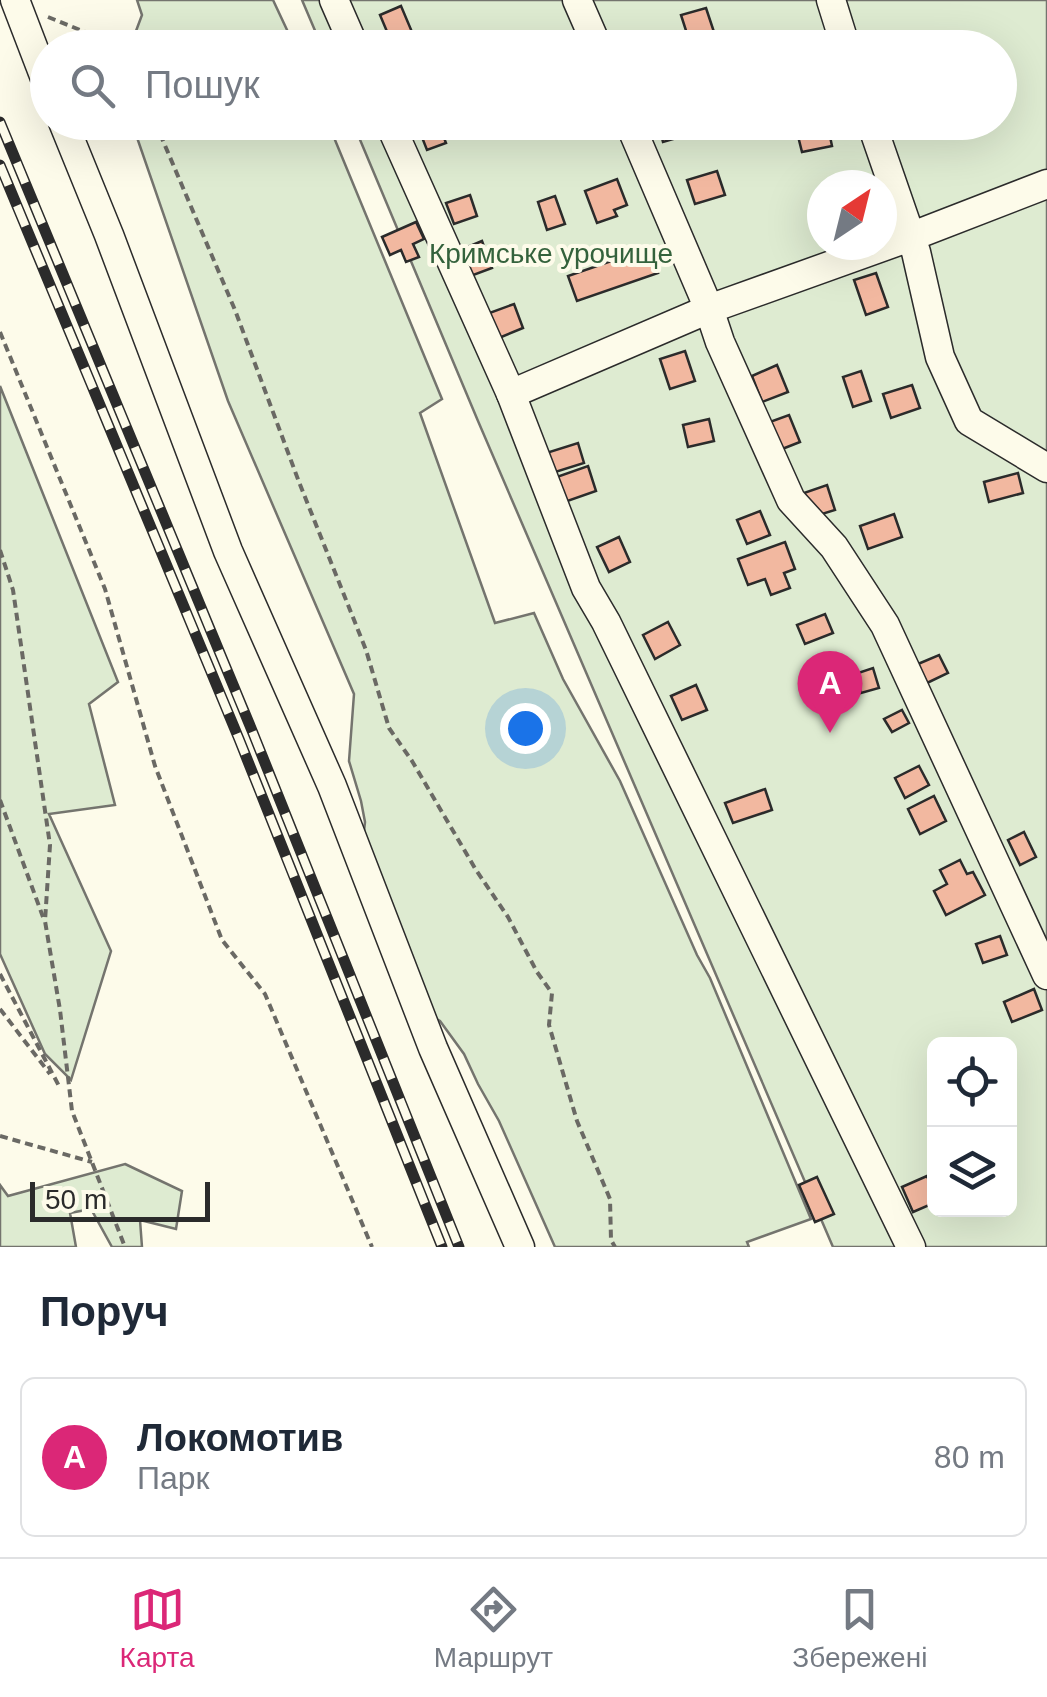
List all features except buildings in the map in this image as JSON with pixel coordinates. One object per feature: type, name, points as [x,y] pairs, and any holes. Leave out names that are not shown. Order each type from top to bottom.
[{"type":"lane","points":[[15,0],[30,39]]},
{"type":"lane","points":[[334,0],[347,30]]},
{"type":"lane","points":[[578,0],[590,30]]},
{"type":"lane","points":[[831,0],[840,30]]},
{"type":"lane","points":[[69,140],[228,551],[332,786],[433,1048],[520,1247]]},
{"type":"lane","points":[[397,140],[511,394],[586,588],[911,1247]]},
{"type":"lane","points":[[638,140],[720,342],[791,500],[834,546],[885,625],[1047,975]]},
{"type":"lane","points":[[876,140],[916,252],[940,357],[969,421],[1047,468]]},
{"type":"lane","points":[[511,394],[708,309],[1047,184]]},
{"type":"path","points":[[48,17],[80,30]]},
{"type":"path","points":[[164,140],[236,310],[366,650],[389,728],[552,993],[548,1026],[578,1121],[610,1199],[615,1247]]},
{"type":"path","points":[[0,332],[105,589],[155,766],[222,940],[265,994],[372,1247]]},
{"type":"path","points":[[0,550],[13,590],[50,845],[45,921]]},
{"type":"path","points":[[0,800],[45,921],[72,1111],[125,1247]]},
{"type":"path","points":[[0,974],[59,1086]]},
{"type":"path","points":[[0,1009],[71,1102]]},
{"type":"path","points":[[0,1136],[92,1162]]},
{"type":"green space","points":[[137,0],[273,0],[287,30],[136,30],[142,15]]},
{"type":"green space","name":"Кримське урочище","points":[[302,0],[1047,0],[1047,1247],[833,1247],[360,140],[1017,140],[1017,30],[315,30]]},
{"type":"green space","points":[[138,140],[335,140],[442,399],[420,413],[495,623],[534,613],[563,679],[620,781],[710,978],[811,1219],[747,1242],[749,1247],[555,1247],[499,1121],[464,1054],[440,1021],[427,1014],[362,850],[365,822],[349,761],[354,694],[228,401]]},
{"type":"green space","points":[[0,386],[118,682],[89,704],[115,805],[49,814],[111,951],[71,1080],[45,1054],[0,954]]},
{"type":"green space","points":[[125,1164],[182,1191],[176,1229],[140,1220],[142,1247],[112,1247],[91,1209],[70,1213],[76,1247],[0,1247],[0,1185],[8,1196]]},
{"type":"railway","points":[[0,122],[253,733],[459,1247]]},
{"type":"railway","points":[[0,165],[239,739],[442,1247]]},
{"type":"place","name":"Локомотив","points":[[830,733]]}]
